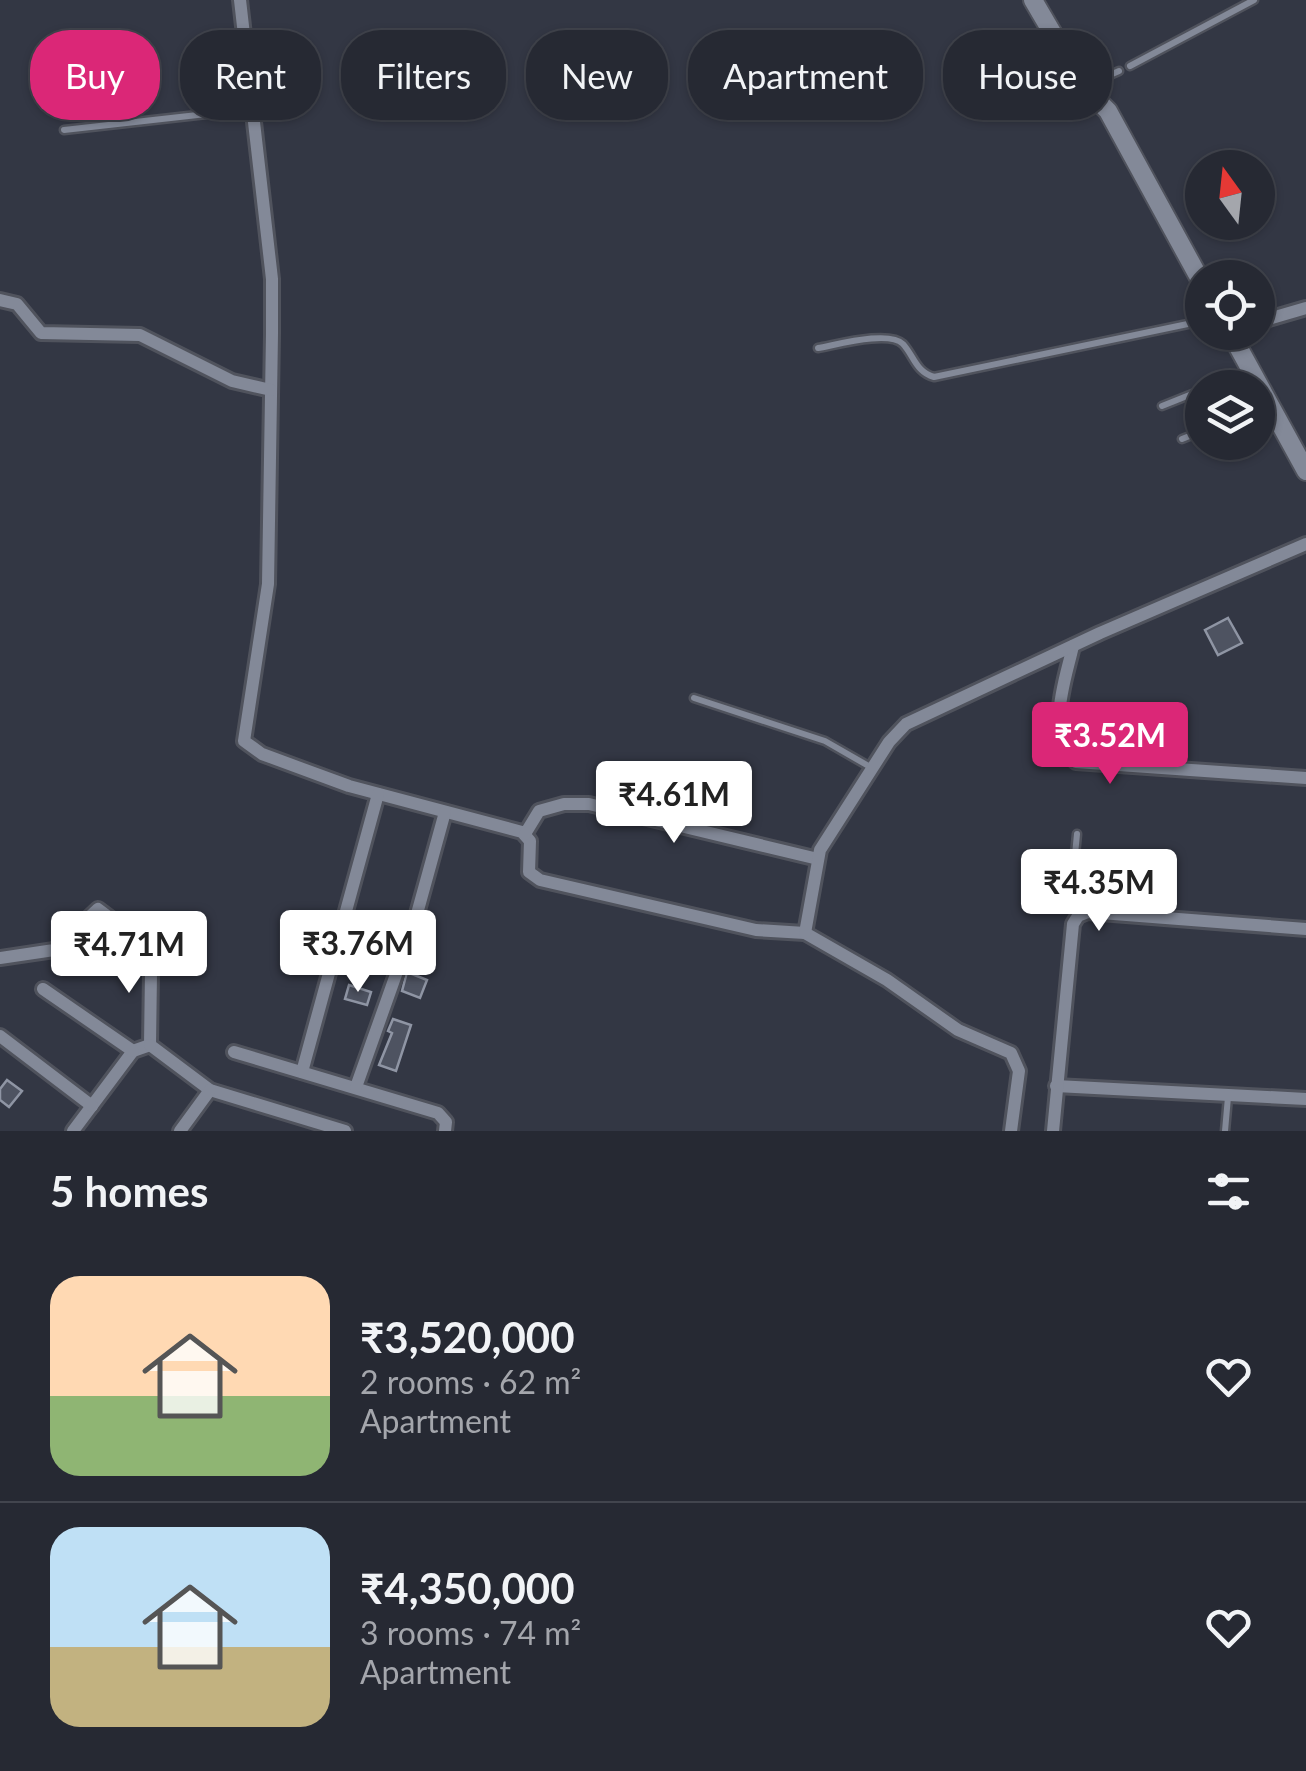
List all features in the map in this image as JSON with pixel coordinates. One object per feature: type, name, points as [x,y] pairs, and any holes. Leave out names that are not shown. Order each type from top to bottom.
[{"type":"main road","points":[[1033,0],[1051,30]]},
{"type":"main road","points":[[1112,118],[1189,260]]},
{"type":"main road","points":[[1239,350],[1250,370]]},
{"type":"main road","points":[[1275,424],[1306,471]]},
{"type":"street","points":[[240,0],[243,30]]},
{"type":"street","points":[[252,120],[272,279],[271,390],[268,584],[244,741],[262,754],[378,794],[525,834],[530,841],[529,872],[540,880],[756,930],[805,933],[887,980],[958,1030],[1011,1053],[1019,1071],[1012,1131]]},
{"type":"street","points":[[0,300],[18,304],[40,332],[140,335],[232,381],[271,390]]},
{"type":"street","points":[[1275,317],[1306,308]]},
{"type":"street","points":[[805,933],[818,859],[828,835],[906,724],[1306,544]]},
{"type":"street","points":[[1073,646],[1058,715],[1065,747],[1076,762],[1306,778]]},
{"type":"street","points":[[302,1072],[378,794]]},
{"type":"street","points":[[525,834],[538,811],[564,804],[589,804],[818,859]]},
{"type":"street","points":[[356,1086],[415,921],[445,812]]},
{"type":"street","points":[[0,958],[54,950],[98,909],[110,918],[150,973],[150,1045]]},
{"type":"street","points":[[1053,1131],[1076,918],[1088,912],[1306,929]]},
{"type":"street","points":[[43,989],[133,1051]]},
{"type":"street","points":[[0,1036],[92,1106]]},
{"type":"street","points":[[74,1131],[133,1051],[150,1045]]},
{"type":"street","points":[[150,1045],[210,1090],[344,1131]]},
{"type":"street","points":[[234,1052],[438,1113],[446,1122],[445,1131]]},
{"type":"street","points":[[1056,1086],[1306,1100]]},
{"type":"street","points":[[180,1131],[210,1090]]},
{"type":"lane","points":[[1130,66],[1254,0]]},
{"type":"lane","points":[[1112,74],[1119,71]]},
{"type":"lane","points":[[64,130],[180,117]]},
{"type":"lane","points":[[818,348],[890,337],[903,344],[923,372],[934,377],[1185,325]]},
{"type":"lane","points":[[1162,406],[1185,397]]},
{"type":"lane","points":[[694,698],[826,741],[872,768]]},
{"type":"lane","points":[[1076,918],[1071,896],[1077,834]]},
{"type":"lane","points":[[1225,1131],[1228,1095]]},
{"type":"building","points":[[1228,618],[1242,643],[1218,655],[1205,630]]},
{"type":"building","points":[[407,972],[427,980],[420,998],[402,991]]},
{"type":"building","points":[[349,985],[371,992],[367,1005],[345,999]]},
{"type":"building","points":[[393,1019],[411,1025],[396,1071],[379,1065],[392,1033],[388,1031]]},
{"type":"building","points":[[7,1080],[22,1091],[9,1107],[0,1100],[0,1089]]}]
